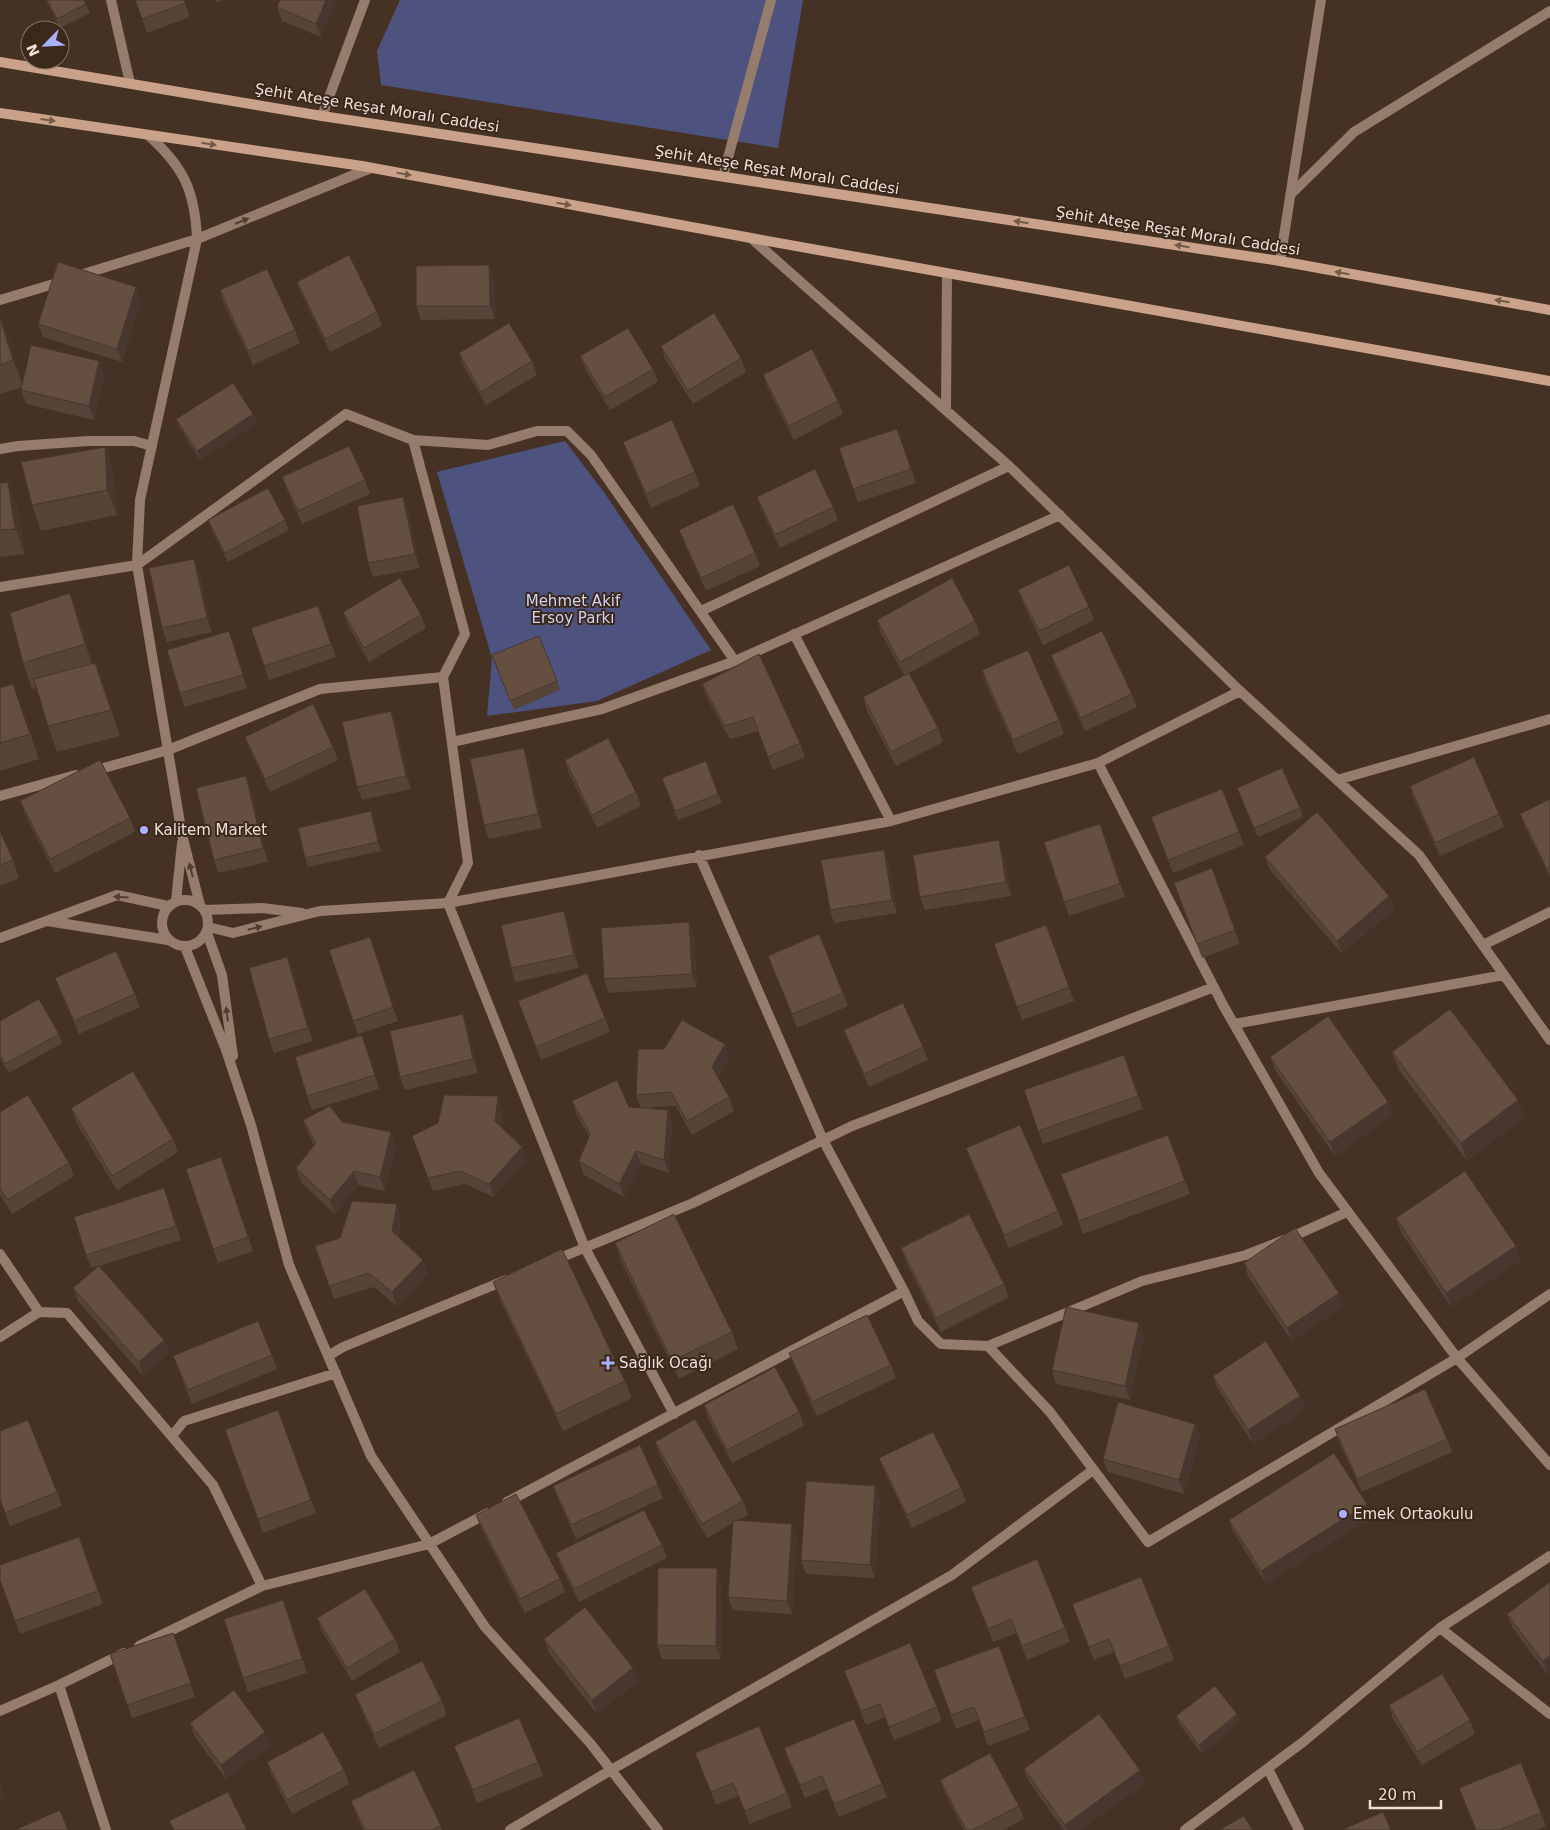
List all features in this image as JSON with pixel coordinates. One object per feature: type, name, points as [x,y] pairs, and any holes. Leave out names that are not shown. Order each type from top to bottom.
[{"type":"main road","name":"Şehit Ateşe Reşat Moralı Caddesi","points":[[0,62],[322,116],[1280,262],[1550,310]]},
{"type":"main road","points":[[0,113],[371,168],[750,238],[1550,381]]},
{"type":"street","points":[[110,0],[130,83]]},
{"type":"street","points":[[322,116],[365,0]]},
{"type":"street","points":[[723,176],[771,0]]},
{"type":"street","points":[[1280,262],[1321,0]]},
{"type":"street","points":[[1291,194],[1354,132],[1550,11]]},
{"type":"street","points":[[148,135],[167,152],[184,175],[196,222],[197,239],[140,500],[137,565],[182,835],[202,908]]},
{"type":"street","points":[[0,300],[197,239],[371,168]]},
{"type":"street","points":[[750,238],[1010,466],[1240,691],[1419,855],[1550,1040]]},
{"type":"street","points":[[946,409],[947,273]]},
{"type":"street","points":[[0,587],[137,565],[346,414],[413,440],[488,445],[537,431],[567,431],[591,455],[702,611],[735,661]]},
{"type":"street","points":[[413,440],[465,634],[444,677],[468,863],[448,903],[585,1248],[674,1414]]},
{"type":"street","points":[[0,449],[88,441],[134,441],[152,446]]},
{"type":"street","points":[[702,611],[1010,466]]},
{"type":"street","points":[[452,742],[602,709],[735,661],[1060,515]]},
{"type":"street","points":[[794,634],[891,821]]},
{"type":"street","points":[[0,796],[168,750],[320,689],[444,677]]},
{"type":"street","points":[[208,930],[233,933],[320,911],[448,903],[699,855],[891,821],[1098,762],[1240,691]]},
{"type":"street","points":[[1337,780],[1550,719]]},
{"type":"street","points":[[1098,762],[1214,988],[1319,1173],[1457,1358],[1550,1465]]},
{"type":"street","points":[[168,940],[163,932],[162,923],[164,914],[172,904],[182,835]]},
{"type":"street","points":[[699,855],[823,1140],[918,1320],[941,1344],[988,1346],[1142,1281],[1246,1255],[1347,1212]]},
{"type":"street","points":[[0,938],[117,895],[172,904],[186,900],[202,908],[207,914],[208,930],[222,976],[236,1080]]},
{"type":"street","points":[[202,908],[262,908],[308,914]]},
{"type":"street","points":[[1483,945],[1550,912]]},
{"type":"street","points":[[46,921],[168,940],[176,945],[185,947],[194,945],[202,940],[208,930]]},
{"type":"street","points":[[185,947],[226,1050],[251,1125],[289,1265],[371,1456],[485,1627],[590,1743],[658,1830]]},
{"type":"street","points":[[1234,1024],[1504,975]]},
{"type":"street","points":[[549,1262],[693,1203],[861,1122],[1214,988]]},
{"type":"street","points":[[0,1254],[39,1312]]},
{"type":"street","points":[[328,1356],[344,1347],[514,1277]]},
{"type":"street","points":[[0,1710],[60,1685],[262,1586],[428,1544],[904,1291]]},
{"type":"street","points":[[988,1346],[1050,1412],[1148,1542],[1457,1358],[1550,1294]]},
{"type":"street","points":[[0,1336],[39,1312],[67,1313],[213,1485],[262,1586]]},
{"type":"street","points":[[172,1436],[184,1421],[336,1373]]},
{"type":"street","points":[[510,1830],[952,1575],[1093,1470]]},
{"type":"street","points":[[1185,1830],[1303,1742],[1440,1628],[1550,1556]]},
{"type":"street","points":[[1440,1628],[1550,1714]]},
{"type":"street","points":[[60,1685],[106,1830]]},
{"type":"street","points":[[1268,1769],[1299,1830]]},
{"type":"green space","points":[[400,0],[803,0],[778,148],[381,85],[377,51]]},
{"type":"green space","name":"Mehmet Akif Ersoy Parkı","points":[[565,441],[603,491],[711,650],[597,701],[487,716],[492,658],[437,472]]},
{"type":"building","points":[[47,0],[84,0],[86,4],[57,19]]},
{"type":"building","points":[[135,0],[184,0],[185,3],[142,19]]},
{"type":"building","points":[[280,0],[326,0],[316,24],[277,7]]},
{"type":"building","points":[[349,255],[377,312],[325,339],[297,282]]},
{"type":"building","points":[[58,262],[136,287],[117,349],[38,324]]},
{"type":"building","points":[[489,265],[490,306],[416,306],[416,266]]},
{"type":"building","points":[[267,269],[295,330],[248,351],[220,290]]},
{"type":"building","points":[[714,313],[741,358],[688,391],[661,346]]},
{"type":"building","points":[[0,318],[13,360],[0,365]]},
{"type":"building","points":[[509,323],[532,361],[481,392],[459,353]]},
{"type":"building","points":[[628,328],[653,369],[605,397],[580,356]]},
{"type":"building","points":[[31,345],[99,361],[89,406],[21,390]]},
{"type":"building","points":[[812,349],[838,401],[789,426],[763,375]]},
{"type":"building","points":[[233,383],[253,414],[197,451],[176,419]]},
{"type":"building","points":[[672,420],[695,472],[646,494],[623,442]]},
{"type":"building","points":[[897,429],[911,469],[853,489],[839,448]]},
{"type":"building","points":[[349,446],[365,480],[298,511],[282,477]]},
{"type":"building","points":[[105,447],[107,490],[32,505],[21,462]]},
{"type":"building","points":[[815,469],[833,507],[775,535],[757,497]]},
{"type":"building","points":[[8,482],[15,529],[0,530],[0,483]]},
{"type":"building","points":[[268,488],[285,520],[225,553],[208,520]]},
{"type":"building","points":[[403,497],[415,554],[368,563],[357,506]]},
{"type":"building","points":[[733,504],[755,553],[701,578],[679,530]]},
{"type":"building","points":[[194,559],[207,618],[162,628],[149,568]]},
{"type":"building","points":[[1069,565],[1089,607],[1039,631],[1018,590]]},
{"type":"building","points":[[400,578],[421,615],[364,648],[343,612]]},
{"type":"building","points":[[952,578],[975,621],[900,662],[877,620]]},
{"type":"building","points":[[70,593],[85,644],[23,663],[10,613]]},
{"type":"building","points":[[318,606],[331,644],[264,666],[251,628]]},
{"type":"building","points":[[229,631],[243,675],[180,693],[167,650]]},
{"type":"building","points":[[1102,631],[1132,694],[1081,718],[1051,655]]},
{"type":"building","points":[[539,636],[557,681],[510,701],[492,655]]},
{"type":"building","points":[[1028,650],[1059,720],[1013,740],[982,670]]},
{"type":"building","points":[[759,654],[800,743],[768,757],[753,717],[725,726],[702,684]]},
{"type":"building","points":[[95,663],[111,710],[48,726],[34,679]]},
{"type":"building","points":[[909,673],[938,728],[891,752],[863,697]]},
{"type":"building","points":[[13,684],[30,734],[0,743],[0,688]]},
{"type":"building","points":[[313,704],[333,747],[265,779],[245,737]]},
{"type":"building","points":[[391,711],[406,776],[357,787],[342,722]]},
{"type":"building","points":[[608,738],[636,792],[592,815],[565,760]]},
{"type":"building","points":[[524,748],[538,814],[484,825],[470,759]]},
{"type":"building","points":[[1474,757],[1499,814],[1435,843],[1410,786]]},
{"type":"building","points":[[100,760],[130,818],[50,859],[20,801]]},
{"type":"building","points":[[706,761],[718,794],[675,811],[662,778]]},
{"type":"building","points":[[1282,768],[1300,808],[1254,828],[1237,788]]},
{"type":"building","points":[[246,776],[263,848],[214,860],[196,788]]},
{"type":"building","points":[[1222,789],[1239,832],[1168,860],[1151,817]]},
{"type":"building","points":[[1550,799],[1550,868],[1547,869],[1520,814]]},
{"type":"building","points":[[371,811],[378,842],[305,858],[298,828]]},
{"type":"building","points":[[1317,812],[1389,896],[1337,941],[1265,857]]},
{"type":"building","points":[[1100,824],[1120,884],[1064,902],[1044,842]]},
{"type":"building","points":[[0,831],[13,860],[0,865]]},
{"type":"building","points":[[999,840],[1006,882],[920,897],[913,855]]},
{"type":"building","points":[[884,850],[892,900],[830,910],[821,860]]},
{"type":"building","points":[[1212,868],[1235,930],[1197,944],[1174,883]]},
{"type":"building","points":[[564,911],[574,955],[511,968],[501,925]]},
{"type":"building","points":[[689,922],[692,974],[604,979],[601,928]]},
{"type":"building","points":[[1046,925],[1069,987],[1017,1007],[994,944]]},
{"type":"building","points":[[819,934],[843,993],[792,1014],[768,956]]},
{"type":"building","points":[[370,937],[393,1007],[353,1021],[329,950]]},
{"type":"building","points":[[116,951],[135,994],[74,1021],[55,978]]},
{"type":"building","points":[[287,957],[308,1028],[269,1039],[249,968]]},
{"type":"building","points":[[587,973],[605,1018],[536,1047],[518,1001]]},
{"type":"building","points":[[39,999],[59,1034],[5,1064],[0,1055],[0,1021]]},
{"type":"building","points":[[903,1003],[923,1047],[864,1074],[844,1030]]},
{"type":"building","points":[[1450,1009],[1518,1100],[1461,1143],[1392,1052]]},
{"type":"building","points":[[463,1014],[473,1059],[400,1077],[390,1031]]},
{"type":"building","points":[[1328,1016],[1388,1102],[1330,1142],[1270,1057]]},
{"type":"building","points":[[682,1020],[725,1044],[712,1067],[729,1097],[687,1121],[671,1092],[636,1095],[638,1049],[664,1049]]},
{"type":"building","points":[[362,1035],[375,1075],[307,1096],[295,1057]]},
{"type":"building","points":[[1124,1055],[1138,1096],[1038,1131],[1024,1090]]},
{"type":"building","points":[[133,1071],[173,1139],[112,1176],[71,1108]]},
{"type":"building","points":[[617,1080],[629,1107],[668,1110],[664,1160],[636,1151],[619,1184],[579,1161],[590,1134],[572,1101]]},
{"type":"building","points":[[28,1095],[69,1163],[7,1200],[0,1188],[0,1112]]},
{"type":"building","points":[[444,1095],[498,1096],[495,1121],[522,1147],[489,1184],[460,1171],[428,1178],[412,1136],[438,1123]]},
{"type":"building","points":[[330,1106],[342,1122],[391,1132],[380,1177],[354,1171],[330,1200],[296,1168],[316,1143],[303,1120]]},
{"type":"building","points":[[1020,1125],[1058,1211],[1004,1235],[966,1148]]},
{"type":"building","points":[[1168,1135],[1185,1181],[1079,1221],[1061,1174]]},
{"type":"building","points":[[221,1157],[248,1237],[213,1249],[186,1169]]},
{"type":"building","points":[[1465,1171],[1516,1246],[1446,1293],[1396,1218]]},
{"type":"building","points":[[164,1188],[176,1226],[86,1255],[74,1217]]},
{"type":"building","points":[[352,1201],[397,1204],[392,1231],[423,1260],[392,1292],[369,1273],[329,1286],[315,1246],[340,1238]]},
{"type":"building","points":[[674,1214],[732,1332],[672,1361],[615,1243]]},
{"type":"building","points":[[969,1214],[1004,1284],[936,1318],[901,1248]]},
{"type":"building","points":[[1295,1228],[1339,1293],[1287,1328],[1244,1263]]},
{"type":"building","points":[[562,1249],[625,1381],[556,1414],[493,1282]]},
{"type":"building","points":[[99,1266],[164,1340],[139,1362],[73,1288]]},
{"type":"building","points":[[1066,1307],[1139,1323],[1125,1386],[1052,1370]]},
{"type":"building","points":[[867,1315],[891,1365],[812,1402],[789,1353]]},
{"type":"building","points":[[258,1321],[272,1355],[188,1390],[173,1356]]},
{"type":"building","points":[[1266,1341],[1300,1396],[1248,1430],[1213,1376]]},
{"type":"building","points":[[775,1367],[799,1412],[727,1450],[704,1405]]},
{"type":"building","points":[[1425,1389],[1447,1439],[1357,1479],[1335,1429]]},
{"type":"building","points":[[1118,1402],[1195,1424],[1179,1480],[1103,1459]]},
{"type":"building","points":[[278,1410],[311,1500],[258,1519],[225,1430]]},
{"type":"building","points":[[695,1419],[743,1501],[702,1524],[655,1442]]},
{"type":"building","points":[[28,1420],[57,1492],[5,1513],[0,1499],[0,1431]]},
{"type":"building","points":[[933,1432],[961,1488],[907,1515],[879,1458]]},
{"type":"building","points":[[640,1445],[658,1485],[571,1525],[553,1486]]},
{"type":"building","points":[[1334,1453],[1367,1504],[1261,1571],[1229,1520]]},
{"type":"building","points":[[806,1481],[875,1486],[870,1565],[801,1560]]},
{"type":"building","points":[[516,1494],[560,1579],[520,1599],[476,1515]]},
{"type":"building","points":[[644,1510],[662,1545],[574,1589],[556,1553]]},
{"type":"building","points":[[733,1520],[792,1524],[787,1601],[728,1597]]},
{"type":"building","points":[[79,1537],[98,1591],[15,1621],[0,1580],[0,1565]]},
{"type":"building","points":[[1037,1559],[1065,1628],[1022,1646],[1011,1619],[988,1629],[971,1587]]},
{"type":"building","points":[[658,1568],[717,1568],[716,1646],[657,1645]]},
{"type":"building","points":[[1141,1577],[1169,1646],[1120,1666],[1109,1639],[1089,1647],[1072,1604]]},
{"type":"building","points":[[1550,1582],[1550,1656],[1543,1661],[1507,1614]]},
{"type":"building","points":[[365,1589],[395,1639],[347,1668],[317,1618]]},
{"type":"building","points":[[283,1600],[302,1659],[243,1678],[224,1619]]},
{"type":"building","points":[[585,1607],[633,1668],[592,1700],[544,1639]]},
{"type":"building","points":[[173,1633],[191,1683],[127,1705],[110,1654]]},
{"type":"building","points":[[910,1643],[937,1707],[889,1727],[880,1704],[861,1711],[844,1671]]},
{"type":"building","points":[[999,1646],[1025,1717],[984,1732],[974,1707],[951,1715],[934,1670]]},
{"type":"building","points":[[422,1661],[442,1701],[374,1734],[355,1694]]},
{"type":"building","points":[[1442,1674],[1470,1720],[1417,1752],[1389,1705]]},
{"type":"building","points":[[1215,1686],[1237,1714],[1199,1745],[1176,1716]]},
{"type":"building","points":[[234,1690],[265,1732],[221,1765],[190,1723]]},
{"type":"building","points":[[1099,1714],[1140,1770],[1065,1825],[1024,1769]]},
{"type":"building","points":[[519,1718],[538,1762],[473,1790],[454,1746]]},
{"type":"building","points":[[854,1719],[882,1784],[834,1804],[822,1776],[800,1785],[784,1748]]},
{"type":"building","points":[[759,1726],[787,1793],[745,1811],[733,1783],[711,1792],[695,1753]]},
{"type":"building","points":[[323,1732],[344,1770],[287,1800],[267,1762]]},
{"type":"building","points":[[990,1753],[1019,1806],[972,1830],[966,1830],[940,1780]]},
{"type":"building","points":[[1521,1763],[1541,1813],[1499,1830],[1476,1830],[1459,1788]]},
{"type":"building","points":[[414,1770],[441,1826],[432,1830],[365,1830],[351,1801]]},
{"type":"building","points":[[228,1792],[247,1830],[174,1830],[169,1821]]},
{"type":"building","points":[[60,1810],[68,1830],[15,1830]]},
{"type":"building","points":[[1383,1812],[1391,1830],[1344,1829]]},
{"type":"building","points":[[1244,1816],[1253,1830],[1219,1830]]},
{"type":"place","name":"Kalitem Market","points":[[144,830]]},
{"type":"place","name":"Sağlık Ocağı","points":[[608,1363]]},
{"type":"place","name":"Emek Ortaokulu","points":[[1343,1514]]}]
